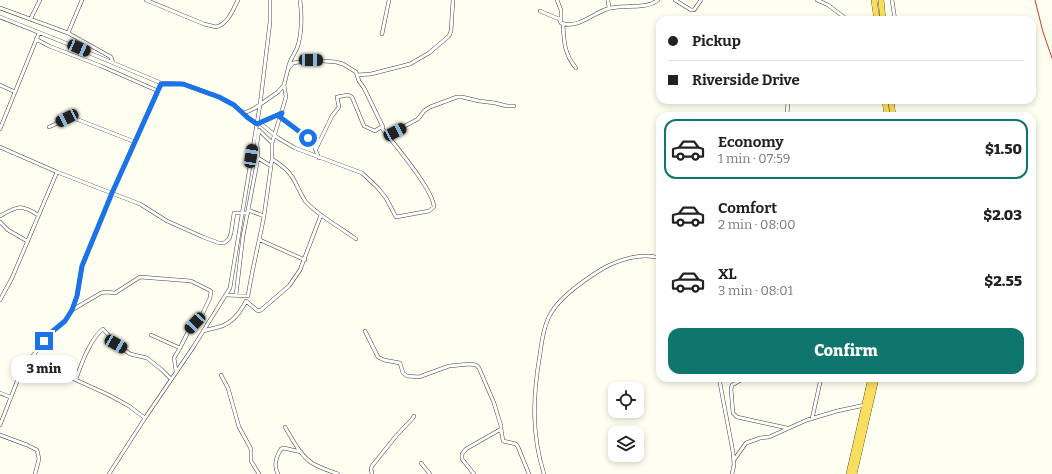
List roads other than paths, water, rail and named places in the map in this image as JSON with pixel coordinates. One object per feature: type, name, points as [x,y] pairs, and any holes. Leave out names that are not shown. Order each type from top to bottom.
[{"type":"highway","points":[[874,0],[876,16]]},
{"type":"highway","points":[[881,0],[883,16]]},
{"type":"highway","points":[[849,474],[870,382]]},
{"type":"highway","points":[[854,474],[875,382]]},
{"type":"street","points":[[31,18],[40,0]]},
{"type":"street","points":[[68,33],[82,0]]},
{"type":"street","points":[[146,0],[210,26],[216,27],[220,26],[230,16],[238,0]]},
{"type":"street","points":[[109,474],[204,331],[227,295],[231,285],[260,105],[270,22],[270,0]]},
{"type":"street","points":[[227,295],[248,296],[252,268],[260,240],[264,216],[272,159],[272,143],[286,97],[284,85],[289,65],[298,47],[301,17],[300,0]]},
{"type":"street","points":[[382,34],[388,0]]},
{"type":"street","points":[[357,75],[371,74],[410,64],[430,53],[449,36],[451,31],[453,0]]},
{"type":"street","points":[[557,0],[561,10],[565,50],[569,60],[576,68]]},
{"type":"street","points":[[608,0],[609,8]]},
{"type":"street","points":[[540,11],[559,19],[562,23],[572,25],[609,8],[652,5],[658,0]]},
{"type":"street","points":[[675,0],[691,10],[694,10],[701,0]]},
{"type":"street","points":[[817,0],[828,4],[843,16]]},
{"type":"street","points":[[892,0],[894,16]]},
{"type":"street","points":[[0,8],[31,18],[68,33],[111,57],[113,62]]},
{"type":"street","points":[[0,17],[113,62],[161,84],[183,84],[228,101],[275,136],[295,148],[354,169],[365,175],[386,198],[396,217],[422,212],[435,207],[425,186],[381,127],[376,131],[364,126],[352,97],[348,95],[338,97],[339,107],[332,116],[316,149]]},
{"type":"street","points":[[0,129],[39,33]]},
{"type":"street","points":[[36,39],[49,46],[158,91]]},
{"type":"street","points":[[288,69],[296,62],[311,60],[330,61],[343,64],[354,70],[387,135]]},
{"type":"street","points":[[0,424],[17,380],[28,361],[53,331],[65,321],[72,310],[77,296],[82,266],[112,193],[161,84]]},
{"type":"street","points":[[0,85],[15,92]]},
{"type":"street","points":[[242,112],[249,111],[260,105],[278,92],[284,85]]},
{"type":"street","points":[[387,135],[418,119],[424,111],[430,107],[457,98],[462,97],[514,106]]},
{"type":"street","points":[[257,123],[282,113]]},
{"type":"street","points":[[49,127],[71,117],[135,142]]},
{"type":"street","points":[[280,117],[310,140],[320,158]]},
{"type":"street","points":[[236,295],[242,241],[258,158],[257,143],[259,130],[257,123]]},
{"type":"street","points":[[259,130],[272,143]]},
{"type":"street","points":[[0,147],[57,172],[140,204],[167,221],[220,243],[224,243],[229,239],[234,213],[248,212],[264,216]]},
{"type":"street","points":[[258,158],[271,166]]},
{"type":"street","points":[[272,159],[287,168],[296,182],[303,198],[321,215],[356,239]]},
{"type":"street","points":[[0,300],[12,278],[57,172]]},
{"type":"street","points":[[0,216],[16,208],[23,207],[38,215]]},
{"type":"street","points":[[204,331],[223,326],[228,323],[241,311],[246,301],[258,311],[292,283],[305,260],[321,215]]},
{"type":"street","points":[[0,222],[8,230],[27,241]]},
{"type":"street","points":[[260,240],[305,260]]},
{"type":"street","points":[[544,474],[535,438],[533,416],[543,335],[551,314],[557,305],[577,287],[594,274],[613,263],[636,257],[656,257]]},
{"type":"street","points":[[72,310],[101,293],[115,293],[140,277],[191,281],[211,291],[210,298],[201,317],[189,330],[174,358],[176,371]]},
{"type":"street","points":[[0,291],[4,293]]},
{"type":"street","points":[[76,379],[81,364],[103,329],[116,344],[130,354],[147,358],[171,379]]},
{"type":"street","points":[[365,331],[378,357],[384,360],[400,363],[403,373],[407,376],[419,377],[447,367],[470,364],[477,366],[496,409],[501,424],[503,441],[518,446],[529,474]]},
{"type":"street","points":[[152,335],[180,348]]},
{"type":"street","points":[[28,361],[40,361],[54,370],[109,395],[129,406],[145,418]]},
{"type":"street","points":[[222,376],[228,388],[239,427],[251,449],[251,461],[259,474]]},
{"type":"street","points":[[720,382],[734,460],[732,474]]},
{"type":"street","points":[[738,382],[732,385],[731,389],[733,413],[737,417],[787,428]]},
{"type":"street","points":[[812,419],[820,382]]},
{"type":"street","points":[[0,393],[10,397]]},
{"type":"street","points":[[734,460],[746,443],[770,436],[812,419],[837,411],[864,405]]},
{"type":"street","points":[[372,474],[372,466],[414,416]]},
{"type":"street","points":[[285,428],[301,452],[309,460],[314,464],[338,474]]},
{"type":"street","points":[[474,474],[462,459],[462,453],[501,429]]},
{"type":"street","points":[[0,435],[27,444],[37,450],[39,459],[35,474]]},
{"type":"street","points":[[278,474],[275,465],[276,458],[281,449],[284,448],[301,452]]},
{"type":"street","points":[[422,464],[430,474]]},
{"type":"railway","points":[[1035,0],[1043,32],[1052,58]]}]
